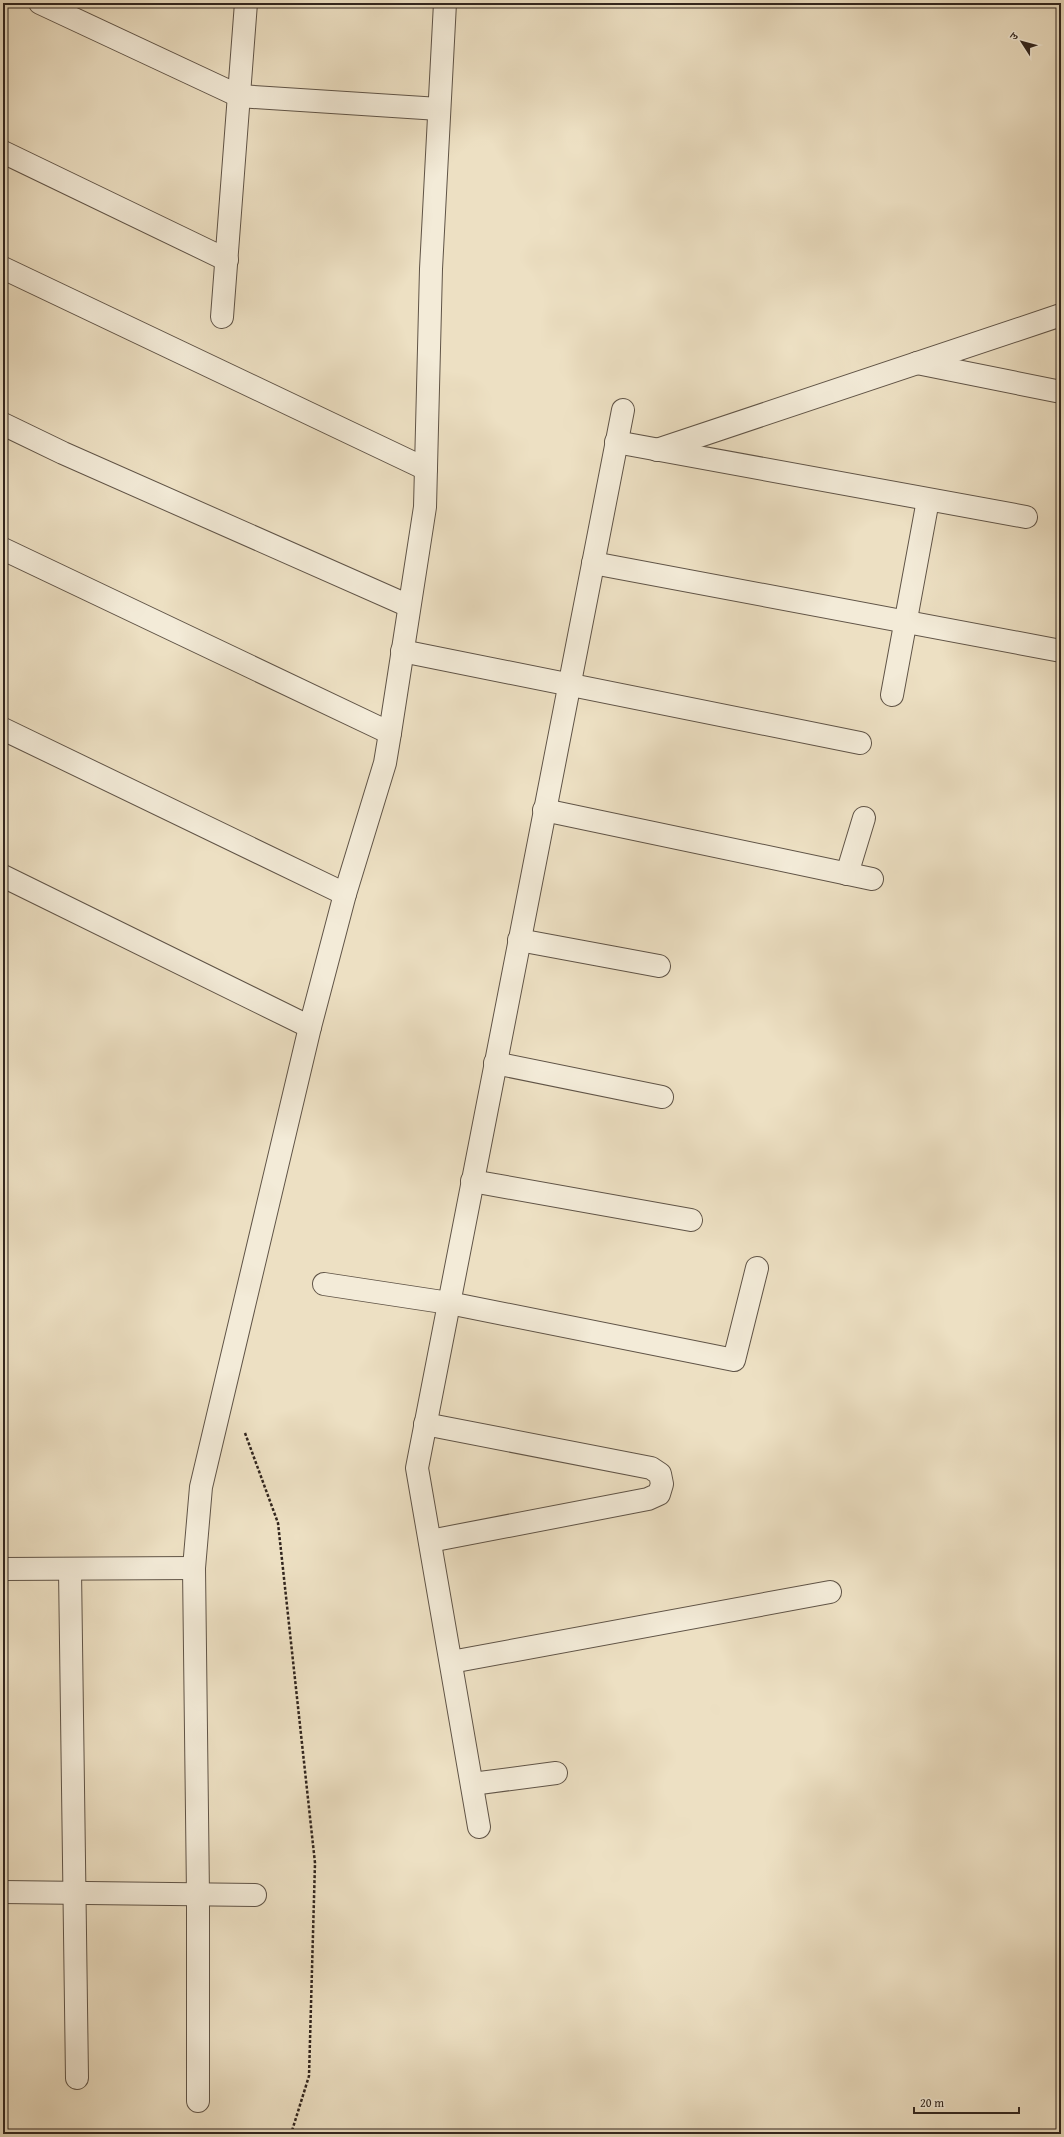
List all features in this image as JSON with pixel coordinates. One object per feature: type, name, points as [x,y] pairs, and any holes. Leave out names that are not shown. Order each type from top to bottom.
[{"type":"street","points":[[40,3],[239,96],[439,109]]},
{"type":"street","points":[[222,317],[246,3]]},
{"type":"street","points":[[198,2101],[198,1895],[194,1568],[201,1487],[310,1027],[345,894],[385,763],[390,733],[425,507],[432,269],[445,3]]},
{"type":"street","points":[[3,152],[227,260]]},
{"type":"street","points":[[3,268],[426,469]]},
{"type":"street","points":[[657,450],[1061,315]]},
{"type":"street","points":[[916,363],[1061,392]]},
{"type":"street","points":[[479,1827],[417,1468],[623,410]]},
{"type":"street","points":[[3,424],[63,453],[410,606]]},
{"type":"street","points":[[616,442],[1026,517]]},
{"type":"street","points":[[892,695],[928,500]]},
{"type":"street","points":[[3,549],[390,733]]},
{"type":"street","points":[[593,563],[1061,651]]},
{"type":"street","points":[[402,651],[860,743]]},
{"type":"street","points":[[3,729],[345,894]]},
{"type":"street","points":[[544,810],[872,879]]},
{"type":"street","points":[[847,874],[864,818]]},
{"type":"street","points":[[3,876],[310,1027]]},
{"type":"street","points":[[519,940],[660,966]]},
{"type":"street","points":[[495,1063],[662,1097]]},
{"type":"street","points":[[472,1181],[691,1220]]},
{"type":"street","points":[[324,1284],[449,1303],[734,1360],[757,1268]]},
{"type":"street","points":[[425,1424],[651,1468],[660,1474],[662,1484],[659,1494],[648,1499],[430,1541]]},
{"type":"street","points":[[3,1569],[70,1570],[194,1568]]},
{"type":"street","points":[[70,1570],[76,1894],[77,2078]]},
{"type":"street","points":[[451,1662],[830,1592]]},
{"type":"street","points":[[472,1784],[556,1773]]},
{"type":"street","points":[[3,1892],[255,1895]]},
{"type":"path","points":[[242,1427],[278,1523],[315,1863],[309,2076],[291,2134]]}]
